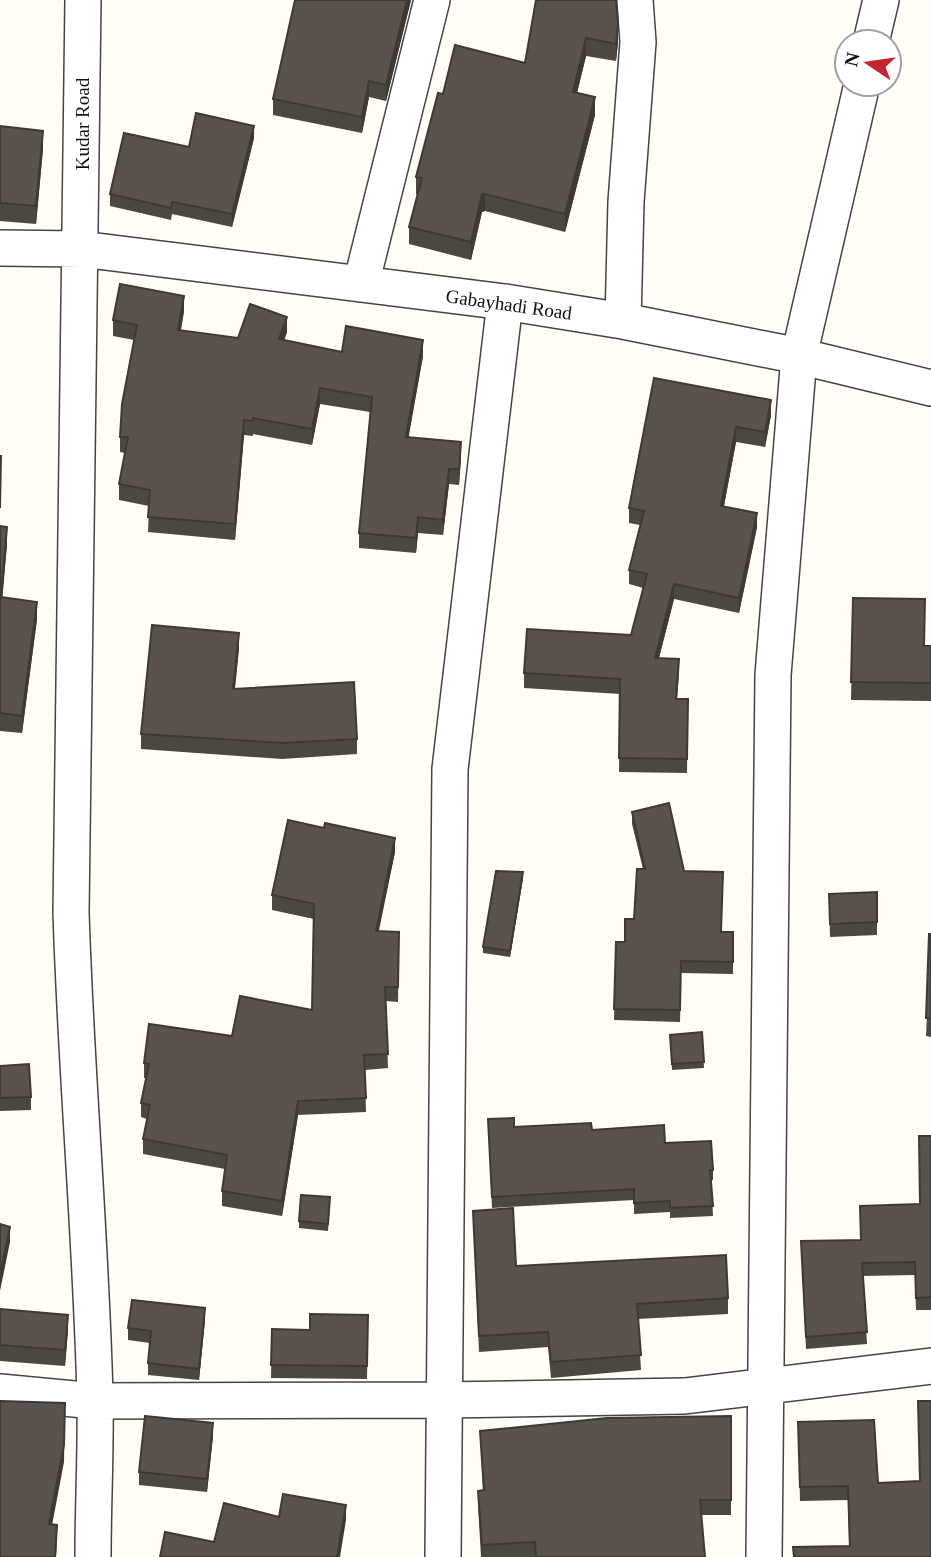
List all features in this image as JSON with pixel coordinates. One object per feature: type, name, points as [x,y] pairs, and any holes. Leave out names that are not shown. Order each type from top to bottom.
[{"type":"street","name":"Kudar Road","points":[[83,0],[71,912],[75,1037],[89,1242],[95,1401],[93,1557]]},
{"type":"street","points":[[361,284],[432,0]]},
{"type":"street","points":[[623,321],[628,162],[638,42],[635,0]]},
{"type":"street","points":[[874,28],[881,0]]},
{"type":"street","points":[[764,1557],[773,675],[799,356],[859,98]]},
{"type":"street","name":"Gabayhadi Road","points":[[0,248],[81,249],[505,302],[623,321],[799,356],[931,388]]},
{"type":"street","points":[[443,1557],[450,769],[505,302]]},
{"type":"street","points":[[0,1392],[95,1401],[685,1396],[931,1366]]},
{"type":"building","points":[[295,0],[407,0],[386,85],[369,81],[362,117],[273,99]]},
{"type":"building","points":[[536,0],[616,0],[616,44],[586,38],[573,92],[595,97],[565,214],[482,194],[471,242],[409,227],[422,178],[416,177],[438,93],[443,94],[455,45],[525,63]]},
{"type":"building","points":[[196,113],[254,126],[232,214],[172,202],[171,208],[110,194],[124,133],[189,147]]},
{"type":"building","points":[[0,126],[43,131],[36,206],[0,203]]},
{"type":"building","points":[[120,284],[184,296],[178,330],[238,338],[250,304],[287,317],[279,339],[342,352],[346,326],[423,340],[406,437],[461,442],[459,469],[449,469],[443,520],[418,517],[416,538],[359,533],[372,397],[320,388],[312,429],[253,418],[253,421],[244,420],[235,524],[148,517],[150,490],[119,484],[128,437],[120,437],[122,404],[137,325],[113,320]]},
{"type":"building","points":[[654,378],[771,400],[765,432],[736,427],[721,506],[757,513],[739,598],[674,584],[655,658],[679,659],[676,699],[688,699],[687,759],[619,758],[620,679],[524,673],[527,629],[631,635],[647,574],[629,570],[644,511],[629,508]]},
{"type":"building","points":[[0,526],[7,527],[1,597],[37,602],[22,716],[0,713]]},
{"type":"building","points":[[853,598],[925,599],[924,646],[931,646],[931,683],[851,682]]},
{"type":"building","points":[[152,625],[239,633],[233,689],[354,682],[357,739],[282,743],[141,734]]},
{"type":"building","points":[[669,803],[684,871],[723,872],[721,932],[733,932],[733,962],[681,961],[680,1010],[614,1009],[616,942],[625,942],[625,919],[634,919],[637,869],[645,869],[632,812]]},
{"type":"building","points":[[288,820],[324,828],[325,823],[395,838],[376,931],[399,932],[398,987],[385,987],[388,1054],[364,1055],[366,1098],[298,1101],[282,1201],[222,1191],[227,1155],[143,1139],[150,1105],[141,1103],[149,1064],[144,1063],[149,1024],[232,1036],[240,996],[312,1010],[314,904],[272,895]]},
{"type":"building","points":[[496,871],[523,872],[510,951],[483,947]]},
{"type":"building","points":[[877,892],[877,922],[830,924],[829,894]]},
{"type":"building","points":[[929,934],[931,1018],[926,1018]]},
{"type":"building","points":[[702,1032],[704,1062],[672,1064],[670,1035]]},
{"type":"building","points":[[29,1064],[31,1097],[0,1098],[0,1066]]},
{"type":"building","points":[[514,1118],[514,1127],[591,1123],[592,1130],[664,1125],[665,1143],[711,1141],[713,1206],[670,1208],[670,1201],[634,1203],[634,1189],[492,1197],[488,1119]]},
{"type":"building","points":[[919,1136],[931,1136],[931,1297],[916,1298],[915,1262],[862,1263],[867,1332],[806,1337],[801,1241],[861,1240],[860,1206],[920,1204]]},
{"type":"building","points":[[301,1195],[330,1197],[328,1224],[299,1221]]},
{"type":"building","points":[[513,1208],[516,1266],[726,1255],[728,1298],[637,1304],[641,1355],[551,1362],[548,1332],[479,1336],[473,1211]]},
{"type":"building","points":[[0,1224],[10,1227],[0,1275]]},
{"type":"building","points":[[132,1300],[205,1308],[199,1369],[148,1363],[151,1331],[128,1328]]},
{"type":"building","points":[[0,1309],[68,1315],[65,1350],[0,1345]]},
{"type":"building","points":[[310,1314],[368,1315],[367,1366],[271,1365],[272,1329],[310,1330]]},
{"type":"building","points":[[0,1401],[65,1403],[64,1445],[49,1524],[57,1525],[55,1557],[0,1557]]},
{"type":"building","points":[[918,1401],[931,1401],[931,1557],[794,1557],[793,1547],[850,1546],[848,1486],[800,1487],[798,1422],[874,1420],[878,1483],[920,1481]]},
{"type":"building","points":[[145,1416],[213,1423],[207,1479],[139,1472]]},
{"type":"building","points":[[731,1416],[731,1500],[700,1500],[705,1557],[536,1557],[535,1542],[482,1545],[478,1491],[484,1490],[480,1431],[607,1418]]},
{"type":"building","points":[[283,1494],[346,1505],[337,1557],[160,1557],[165,1532],[214,1542],[224,1503],[279,1517]]}]
